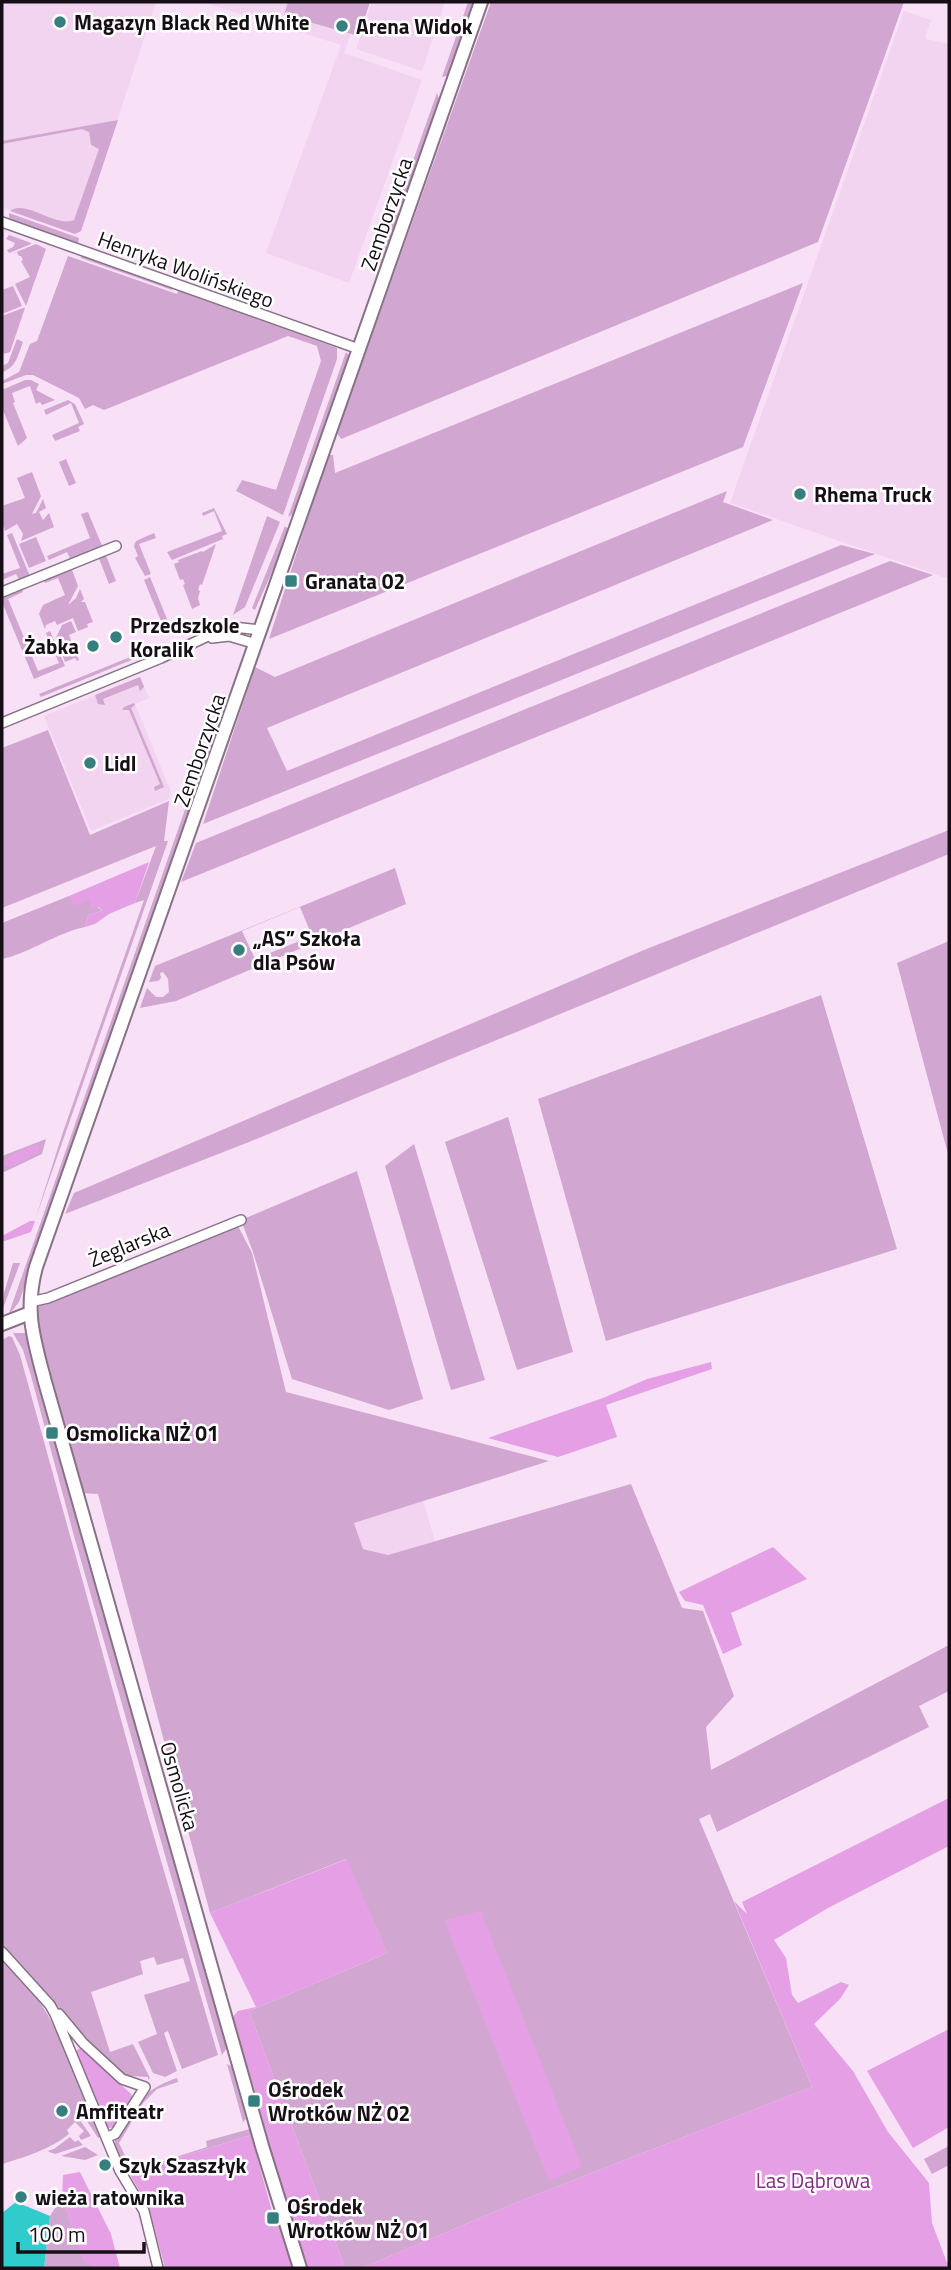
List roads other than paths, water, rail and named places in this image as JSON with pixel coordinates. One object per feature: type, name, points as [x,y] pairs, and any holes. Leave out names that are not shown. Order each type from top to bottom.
[{"type":"street","name":"Zemborzycka","points":[[30,1308],[36,1267],[481,2]]},
{"type":"street","name":"Henryka Wolińskiego","points":[[2,222],[359,349]]},
{"type":"street","points":[[2,592],[116,546]]},
{"type":"street","points":[[2,723],[216,632],[233,627],[261,630]]},
{"type":"street","points":[[203,639],[229,636],[256,644]]},
{"type":"street","name":"Żeglarska","points":[[2,1324],[48,1298],[241,1220]]},
{"type":"street","name":"Osmolicka","points":[[30,1308],[36,1348],[96,1563],[262,2147],[300,2268]]},
{"type":"street","points":[[2,1952],[83,2043],[122,2079],[145,2087],[115,2134],[107,2137]]},
{"type":"street","points":[[50,2005],[120,2171],[144,2211],[158,2268]]},
{"type":"place","name":"Magazyn Black Red White","points":[[60,22]]},
{"type":"place","name":"Arena Widok","points":[[342,26]]},
{"type":"place","name":"Rhema Truck","points":[[800,494]]},
{"type":"place","name":"Granata 02","points":[[291,581]]},
{"type":"place","name":"Przedszkole Koralik","points":[[116,637]]},
{"type":"place","name":"Żabka","points":[[93,646]]},
{"type":"place","name":"Lidl","points":[[90,763]]},
{"type":"place","name":"„AS” Szkoła dla Psów","points":[[239,950]]},
{"type":"place","name":"Osmolicka NŻ 01","points":[[52,1433]]},
{"type":"place","name":"Ośrodek Wrotków NŻ 02","points":[[254,2101]]},
{"type":"place","name":"Amfiteatr","points":[[62,2111]]},
{"type":"place","name":"Szyk Szaszłyk","points":[[105,2165]]},
{"type":"place","name":"wieża ratownika","points":[[21,2197]]},
{"type":"place","name":"Ośrodek Wrotków NŻ 01","points":[[273,2218]]},
{"type":"park label","name":"Las Dąbrowa","points":[[813,2180]]}]
